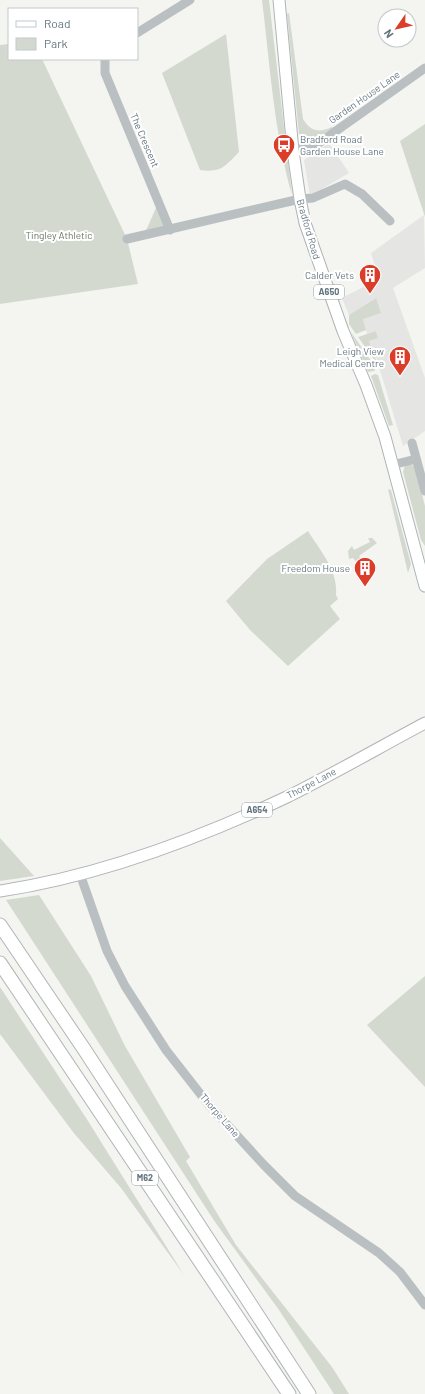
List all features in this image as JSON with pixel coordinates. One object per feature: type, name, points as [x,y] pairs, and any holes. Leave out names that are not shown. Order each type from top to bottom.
[{"type":"highway","name":"M62","points":[[0,925],[84,1049],[309,1394]]},
{"type":"highway","name":"M62","points":[[0,963],[289,1394]]},
{"type":"main road","name":"Bradford Road","points":[[281,0],[293,151],[300,199],[314,252],[343,331],[366,385],[392,465],[425,586]]},
{"type":"main road","name":"Thorpe Lane","points":[[0,891],[28,887],[80,874],[145,855],[216,829],[290,795],[425,723]]},
{"type":"street","points":[[138,32],[190,0]]},
{"type":"street","name":"The Crescent","points":[[105,60],[105,73],[170,230]]},
{"type":"street","name":"Garden House Lane","points":[[293,151],[318,143],[425,68]]},
{"type":"street","points":[[127,239],[300,199],[313,198],[346,184],[362,194],[390,221]]},
{"type":"street","points":[[412,443],[425,491]]},
{"type":"street","points":[[392,465],[416,458]]},
{"type":"street","name":"Thorpe Lane","points":[[80,874],[107,951],[125,986],[166,1050],[209,1105],[264,1165],[295,1196],[379,1253],[400,1272],[425,1305]]},
{"type":"street","points":[[417,1293],[425,1287]]},
{"type":"shaded area","points":[[329,143],[349,173],[310,196],[304,160]]},
{"type":"shaded area","points":[[424,215],[425,268],[393,288],[425,378],[425,431],[403,446],[376,357],[369,341],[378,337],[376,331],[367,334],[363,319],[376,298],[349,315],[342,298],[369,284],[377,272],[371,253]]},
{"type":"green space","points":[[262,0],[269,0],[292,195],[277,123]]},
{"type":"green space","points":[[289,13],[303,119],[312,129],[319,131],[333,128],[312,141],[304,140],[299,134],[287,14]]},
{"type":"green space","points":[[226,34],[239,152],[226,165],[218,169],[207,171],[200,170],[162,73]]},
{"type":"green space","name":"Tingley Athletic","points":[[8,44],[8,60],[42,60],[127,239],[138,284],[0,304],[0,45]]},
{"type":"green space","points":[[425,124],[425,217],[400,141]]},
{"type":"green space","points":[[159,201],[170,230],[144,235]]},
{"type":"green space","points":[[376,298],[381,313],[363,319],[366,330],[356,334],[349,324],[349,315]]},
{"type":"green space","points":[[376,331],[378,338],[369,341],[378,365],[358,337]]},
{"type":"green space","points":[[351,332],[376,368],[374,371],[368,372]]},
{"type":"green space","points":[[375,374],[378,375],[393,425],[389,426],[371,376]]},
{"type":"green space","points":[[411,464],[415,467],[425,506],[425,546],[421,540],[403,472],[405,465]]},
{"type":"green space","points":[[388,489],[391,490],[411,564],[408,573]]},
{"type":"green space","points":[[308,531],[328,562],[334,577],[336,595],[338,599],[330,606],[340,619],[288,666],[250,630],[226,601],[267,559]]},
{"type":"green space","points":[[368,538],[372,538],[377,543],[359,556],[369,568],[364,572],[353,558],[349,559],[348,551],[352,546],[354,550],[370,542]]},
{"type":"green space","points":[[0,838],[34,876],[0,881]]},
{"type":"green space","points":[[39,895],[91,976],[125,1046],[190,1157],[186,1161],[236,1245],[332,1367],[349,1394],[334,1394],[279,1310],[215,1222],[6,900]]},
{"type":"green space","points":[[425,976],[425,1087],[367,1025]]},
{"type":"green space","points":[[0,987],[88,1121],[184,1275],[121,1188],[73,1132],[0,1034]]},
{"type":"place","name":"Bradford Road Garden House Lane","points":[[284,164]]},
{"type":"place","name":"Calder Vets","points":[[370,294]]},
{"type":"place","name":"Leigh View Medical Centre","points":[[400,376]]},
{"type":"place","name":"Freedom House","points":[[365,588]]}]
